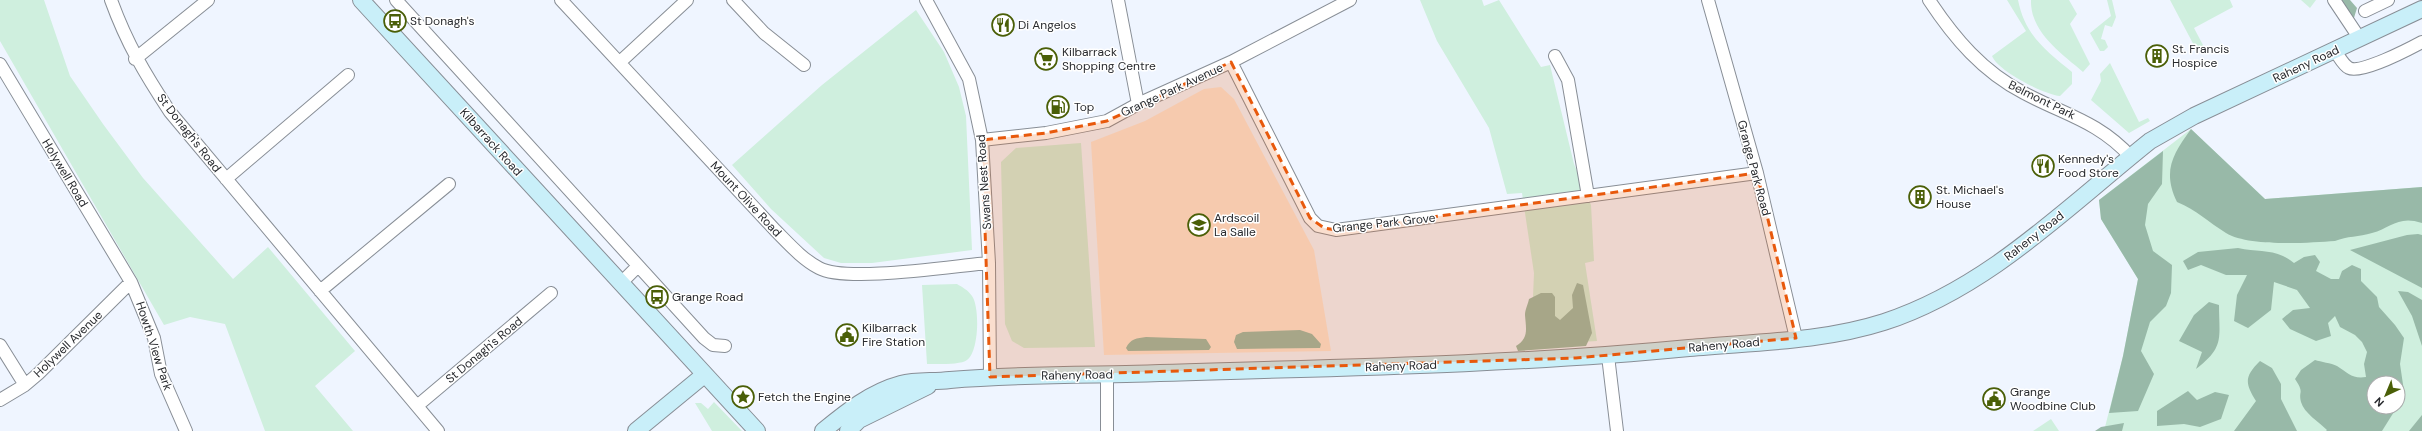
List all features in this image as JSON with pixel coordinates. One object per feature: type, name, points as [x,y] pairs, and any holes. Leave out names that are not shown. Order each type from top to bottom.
[{"type":"main road","name":"Kilbarrack Road","points":[[361,0],[620,284],[757,431]]},
{"type":"main road","name":"Raheny Road","points":[[823,431],[858,404],[900,384],[990,377],[1392,366],[1608,356],[1831,335],[1879,323],[1913,312],[1946,296],[1982,275],[2020,248],[2150,141],[2194,116],[2422,9]]},
{"type":"main road","points":[[636,431],[704,375]]},
{"type":"main road","name":"Raheny Road","points":[[848,431],[859,420],[936,382]]},
{"type":"street","name":"St Donagh's Road","points":[[111,0],[124,36],[136,59],[170,112],[438,431]]},
{"type":"street","points":[[136,59],[208,0]]},
{"type":"street","points":[[396,0],[704,338],[713,345],[725,346]]},
{"type":"street","name":"Mount Olive Road","points":[[561,0],[775,230],[805,259],[820,269],[835,274],[863,274],[989,263]]},
{"type":"street","points":[[620,62],[687,0]]},
{"type":"street","points":[[733,0],[764,33],[804,65]]},
{"type":"street","name":"Swans Nest Road","points":[[926,0],[969,79],[982,140],[989,263],[990,377]]},
{"type":"street","points":[[1118,0],[1138,104]]},
{"type":"street","name":"Grange Park Avenue","points":[[982,140],[1024,136],[1078,128],[1107,121],[1138,104],[1231,62],[1350,0]]},
{"type":"street","name":"Grange Park Road","points":[[1708,0],[1757,173],[1796,338]]},
{"type":"street","name":"Belmont Park","points":[[1929,0],[1953,34],[1988,70],[2024,93],[2094,125],[2112,138],[2131,157]]},
{"type":"street","points":[[2334,0],[2360,39]]},
{"type":"street","points":[[2365,11],[2388,0]]},
{"type":"street","points":[[2335,51],[2349,68],[2355,69],[2391,57],[2422,42]]},
{"type":"street","points":[[1555,56],[1568,80],[1588,196]]},
{"type":"street","name":"Grange Park Grove","points":[[1231,62],[1310,218],[1324,228],[1336,230],[1757,173]]},
{"type":"street","name":"Holywell Road","points":[[0,64],[131,282]]},
{"type":"street","name":"St Donagh's Road","points":[[226,180],[348,75]]},
{"type":"street","points":[[320,291],[449,184]]},
{"type":"street","points":[[620,284],[638,266]]},
{"type":"street","name":"Holywell Avenue","points":[[0,400],[25,385],[131,282]]},
{"type":"street","name":"Howth View Park","points":[[131,282],[154,338],[161,374],[186,431]]},
{"type":"street","name":"St Donagh's Road","points":[[417,406],[551,293]]},
{"type":"street","points":[[0,346],[25,385]]},
{"type":"street","points":[[1608,356],[1617,431]]},
{"type":"street","points":[[1107,431],[1108,374]]},
{"type":"highlighted area","points":[[1231,62],[1310,218],[1324,228],[1336,230],[1757,173],[1796,338],[1576,358],[990,377],[982,140],[1046,133],[1107,121]]},
{"type":"shaded area","name":"Ardscoil La Salle","points":[[1221,87],[1234,99],[1314,250],[1331,351],[1104,355],[1091,142],[1145,121],[1204,89]]},
{"type":"green space","points":[[0,0],[44,0],[70,76],[143,178],[233,279],[268,247],[355,351],[315,386],[353,431],[265,431],[225,324],[190,317],[164,325],[0,41]]},
{"type":"green space","points":[[1420,0],[1482,0],[1484,6],[1499,0],[1541,67],[1550,65],[1574,164],[1591,205],[1594,261],[1585,263],[1597,341],[1531,345],[1534,273],[1522,193],[1507,194],[1489,128],[1437,41]]},
{"type":"green space","points":[[2007,0],[2018,0],[2021,12],[2031,32],[2045,49],[2072,72],[2072,84],[2060,96],[2043,91],[2022,81],[2003,68],[1992,56],[2026,31]]},
{"type":"green space","points":[[2031,0],[2069,0],[2077,14],[2070,24],[2090,64],[2083,72],[2048,41],[2041,32],[2032,12]]},
{"type":"green space","points":[[2107,0],[2112,0],[2116,17],[2112,27],[2105,25],[2101,39],[2105,40],[2108,47],[2104,51],[2100,51],[2090,33],[2111,16]]},
{"type":"green space","points":[[2170,0],[2230,0],[2233,7],[2194,28],[2204,47],[2197,51]]},
{"type":"green space","points":[[2301,0],[2316,0],[2310,8]]},
{"type":"green space","points":[[2338,0],[2350,0],[2357,8],[2353,21]]},
{"type":"green space","points":[[916,10],[944,52],[959,87],[966,116],[972,250],[872,263],[841,263],[824,258],[771,209],[732,165],[822,85]]},
{"type":"green space","points":[[2110,63],[2139,122],[2148,118],[2150,121],[2129,133],[2091,100],[2101,81],[2100,74]]},
{"type":"green space","points":[[2191,129],[2265,199],[2422,187],[2422,431],[2104,431],[2123,356],[2138,279],[2101,219],[2099,200]]},
{"type":"green space","points":[[2191,129],[2265,199],[2422,187],[2422,223],[2407,220],[2401,221],[2372,233],[2335,241],[2309,243],[2263,242],[2236,237],[2226,233],[2197,212],[2177,202],[2173,191],[2170,181],[2172,163],[2179,147]]},
{"type":"green space","points":[[1081,143],[1095,347],[1024,348],[1012,341],[1005,324],[1001,162],[1016,148]]},
{"type":"green space","points":[[2163,151],[2162,184],[2148,204],[2145,225],[2153,251],[2172,265],[2171,293],[2166,306],[2150,322],[2141,351],[2154,374],[2138,411],[2109,413],[2123,356],[2138,279],[2101,219],[2099,200]]},
{"type":"green space","points":[[2407,235],[2422,235],[2422,288],[2350,250]]},
{"type":"green space","points":[[2238,248],[2274,253],[2287,258],[2294,263],[2304,257],[2315,255],[2320,262],[2316,271],[2331,279],[2339,279],[2342,271],[2352,265],[2361,269],[2361,281],[2377,297],[2379,307],[2404,338],[2400,364],[2402,375],[2366,375],[2366,377],[2364,364],[2367,352],[2362,342],[2355,335],[2340,327],[2335,316],[2328,323],[2331,336],[2316,341],[2290,329],[2282,319],[2293,310],[2310,308],[2297,290],[2274,282],[2271,310],[2248,328],[2234,321],[2237,295],[2247,275],[2226,275],[2201,265],[2188,270],[2183,261],[2198,252]]},
{"type":"green space","points":[[1577,283],[1583,285],[1592,333],[1586,346],[1518,351],[1516,346],[1523,340],[1526,333],[1525,313],[1529,299],[1541,293],[1552,293],[1555,297],[1555,316],[1560,320],[1573,308],[1572,295]]},
{"type":"green space","points":[[957,284],[969,292],[975,302],[977,329],[974,348],[971,355],[964,362],[927,364],[922,285]]},
{"type":"green space","points":[[2398,291],[2408,292],[2422,300],[2422,346],[2412,316]]},
{"type":"green space","points":[[2209,302],[2219,305],[2218,341],[2212,354],[2196,369],[2202,352],[2179,341],[2194,315]]},
{"type":"green space","points":[[1300,330],[1312,334],[1321,344],[1320,348],[1237,349],[1234,342],[1236,335],[1243,332]]},
{"type":"green space","points":[[1146,337],[1206,339],[1211,347],[1209,350],[1128,351],[1126,348],[1134,340]]},
{"type":"green space","points":[[2315,360],[2335,365],[2347,373],[2366,377],[2366,415],[2392,415],[2382,431],[2326,431],[2327,430],[2305,410],[2300,398],[2301,390],[2295,379],[2301,370]]},
{"type":"green space","points":[[2260,361],[2272,368],[2281,384],[2281,399],[2297,431],[2234,431],[2256,401],[2248,385],[2248,380],[2251,371]]},
{"type":"green space","points":[[2188,391],[2197,400],[2215,392],[2229,395],[2221,419],[2200,427],[2184,424],[2157,426],[2157,411]]},
{"type":"green space","points":[[714,402],[742,431],[712,431],[695,403],[701,403],[708,409]]},
{"type":"green space","points":[[2422,415],[2422,431],[2409,431]]},
{"type":"green space","points":[[2051,419],[2059,431],[2033,431]]},
{"type":"green space","points":[[2124,423],[2122,431],[2095,431],[2101,427]]},
{"type":"place","name":"St Donagh's","points":[[395,21]]},
{"type":"place","name":"Di Angelos","points":[[1003,25]]},
{"type":"place","name":"St. Francis Hospice","points":[[2157,56]]},
{"type":"place","name":"Kilbarrack Shopping Centre","points":[[1046,59]]},
{"type":"place","name":"Top","points":[[1058,107]]},
{"type":"place","name":"Kennedy's Food Store","points":[[2043,166]]},
{"type":"place","name":"St. Michael's House","points":[[1920,197]]},
{"type":"place","name":"Ardscoil La Salle","points":[[1199,225]]},
{"type":"place","name":"Grange Road","points":[[657,297]]},
{"type":"place","name":"Kilbarrack Fire Station","points":[[847,335]]},
{"type":"place","name":"Fetch the Engine","points":[[743,397]]},
{"type":"place","name":"Grange Woodbine Club","points":[[1994,399]]}]
